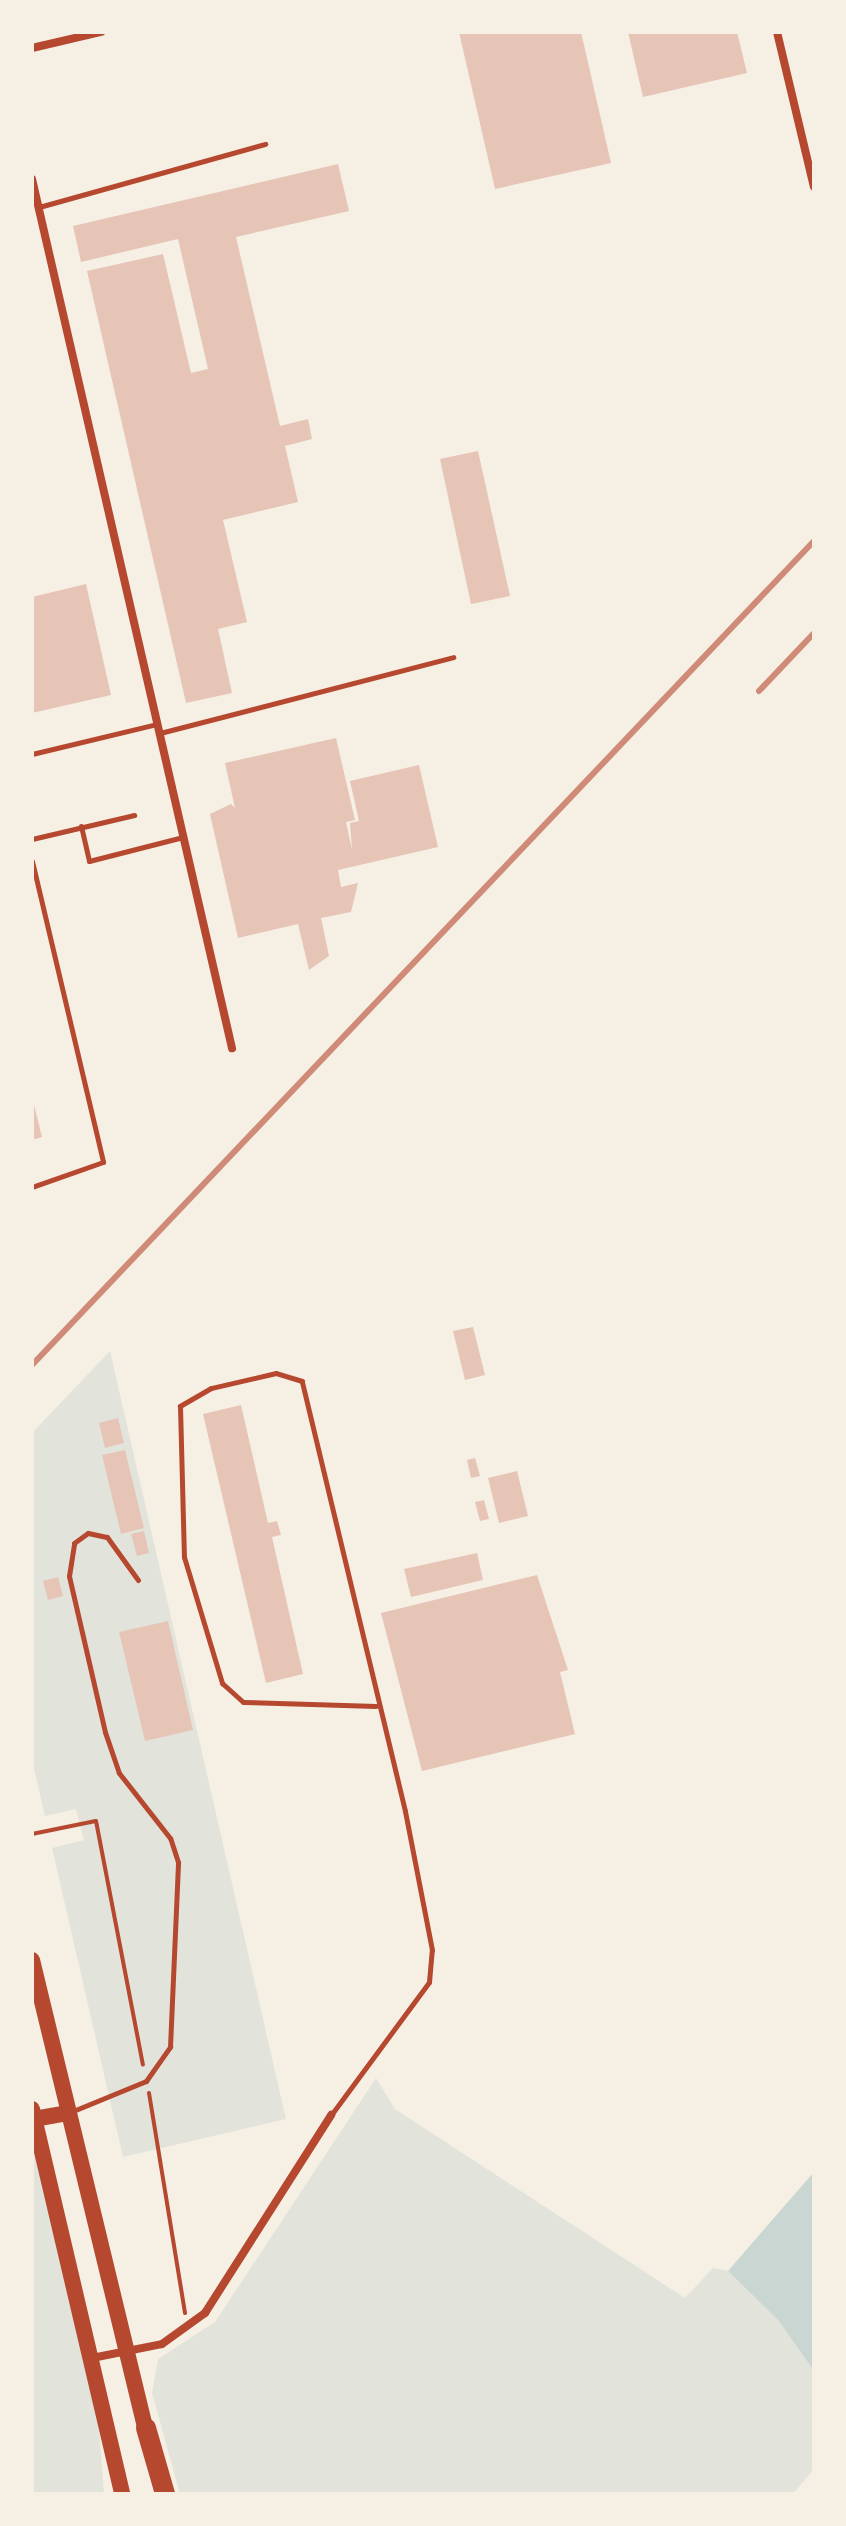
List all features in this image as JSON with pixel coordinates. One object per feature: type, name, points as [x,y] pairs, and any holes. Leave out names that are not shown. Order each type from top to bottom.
[{"type":"highway","points":[[146,2428],[165,2494]]},
{"type":"main road","points":[[32,1960],[146,2428],[154,2494]]},
{"type":"main road","points":[[68,2113],[33,2114],[122,2494]]},
{"type":"street","points":[[32,48],[101,32]]},
{"type":"street","points":[[777,32],[814,187]]},
{"type":"street","points":[[32,179],[232,1048]]},
{"type":"street","points":[[92,2358],[162,2344],[205,2313],[331,2115]]},
{"type":"lane","points":[[39,207],[265,144]]},
{"type":"lane","points":[[32,754],[159,728],[453,657]]},
{"type":"lane","points":[[32,839],[134,815]]},
{"type":"lane","points":[[81,826],[89,861],[183,837]]},
{"type":"lane","points":[[32,861],[103,1162],[32,1187]]},
{"type":"lane","points":[[331,2115],[430,1971],[405,1811],[376,1706],[302,1381],[276,1373],[211,1388],[180,1406],[184,1557],[222,1683],[243,1702],[376,1706]]},
{"type":"lane","points":[[68,2113],[146,2081],[170,2047],[178,1862],[162,1826],[119,1773],[105,1732],[69,1576],[74,1543],[88,1533],[107,1537],[138,1580]]},
{"type":"path","points":[[32,1834],[96,1821]]},
{"type":"shaded area","points":[[110,1351],[286,2119],[123,2157],[52,1848],[84,1840],[76,1809],[45,1816],[32,1760],[32,1433]]},
{"type":"shaded area","points":[[376,2078],[395,2109],[685,2298],[713,2268],[728,2271],[778,2320],[814,2371],[814,2469],[793,2494],[180,2494],[152,2393],[158,2359],[215,2322]]},
{"type":"shaded area","points":[[32,2132],[98,2414],[104,2494],[32,2494]]},
{"type":"shaded area","points":[[814,2172],[814,2371],[778,2320],[728,2271]]},
{"type":"building","points":[[459,32],[581,32],[611,163],[495,189]]},
{"type":"building","points":[[628,32],[737,32],[747,73],[643,97]]},
{"type":"building","points":[[338,164],[349,211],[236,237],[280,426],[308,419],[312,439],[285,446],[298,502],[223,520],[247,622],[218,629],[232,693],[186,703],[87,271],[163,254],[191,373],[208,369],[178,239],[81,262],[73,226]]},
{"type":"building","points":[[478,451],[510,596],[471,604],[440,459]]},
{"type":"building","points":[[86,584],[111,695],[32,713],[32,597]]},
{"type":"building","points":[[336,738],[355,820],[346,822],[352,850],[350,823],[359,821],[350,781],[419,765],[438,847],[338,870],[341,887],[358,883],[351,912],[321,918],[329,956],[309,970],[298,924],[238,938],[210,814],[231,804],[235,808],[225,763]]},
{"type":"building","points":[[32,1097],[42,1137],[32,1140]]},
{"type":"building","points":[[473,1327],[485,1375],[465,1380],[453,1331]]},
{"type":"building","points":[[241,1405],[268,1523],[277,1521],[281,1535],[272,1537],[303,1674],[266,1683],[203,1414]]},
{"type":"building","points":[[118,1418],[124,1443],[105,1448],[99,1423]]},
{"type":"building","points":[[125,1450],[144,1528],[121,1534],[102,1455]]},
{"type":"building","points":[[475,1458],[480,1476],[471,1478],[467,1460]]},
{"type":"building","points":[[517,1471],[528,1516],[499,1523],[488,1478]]},
{"type":"building","points":[[484,1500],[489,1519],[480,1521],[475,1502]]},
{"type":"building","points":[[144,1531],[149,1553],[137,1556],[131,1534]]},
{"type":"building","points":[[477,1553],[483,1580],[411,1597],[404,1569]]},
{"type":"building","points":[[537,1575],[568,1670],[560,1672],[575,1734],[422,1771],[381,1613]]},
{"type":"building","points":[[58,1577],[63,1596],[48,1600],[43,1581]]},
{"type":"building","points":[[168,1621],[193,1730],[145,1741],[119,1632]]},
{"type":"railway","points":[[32,1365],[814,541]]},
{"type":"railway","points":[[759,691],[814,633]]}]
